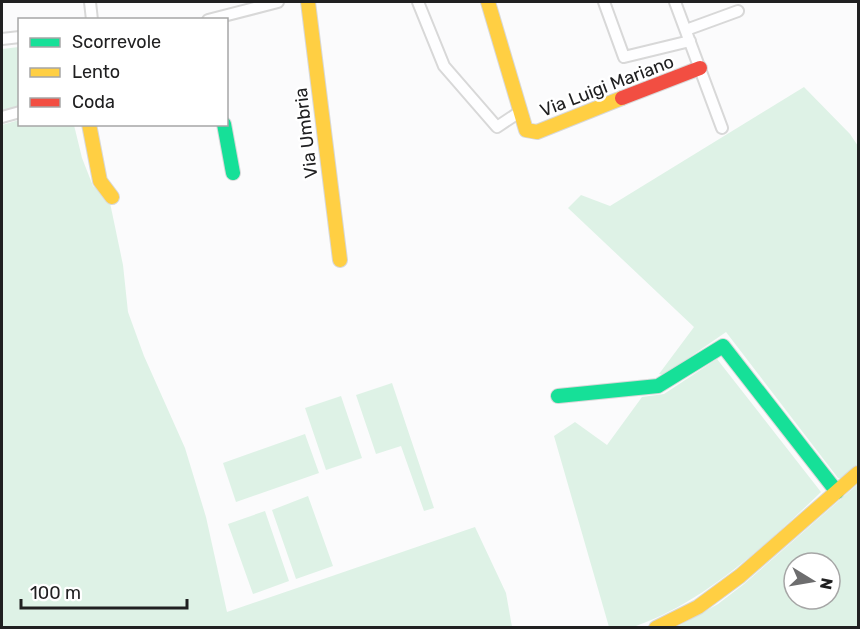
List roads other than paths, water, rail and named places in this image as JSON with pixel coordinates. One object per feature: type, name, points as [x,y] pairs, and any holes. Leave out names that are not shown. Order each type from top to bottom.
[{"type":"street","points":[[90,2],[92,18]]},
{"type":"street","points":[[216,18],[278,2]]},
{"type":"street","name":"Via Umbria","points":[[308,2],[340,260]]},
{"type":"street","points":[[418,2],[444,66],[497,127],[521,111],[488,2]]},
{"type":"street","points":[[604,2],[624,57],[690,41]]},
{"type":"street","name":"Via Luigi Mariano","points":[[675,2],[722,128]]},
{"type":"street","points":[[686,30],[738,11]]},
{"type":"street","points":[[2,39],[18,37]]},
{"type":"street","name":"Via Luigi Mariano","points":[[521,111],[526,130],[537,132],[700,68]]},
{"type":"street","points":[[2,117],[18,113]]},
{"type":"street","points":[[89,126],[96,168],[100,181],[111,197]]},
{"type":"street","points":[[224,126],[233,173]]},
{"type":"street","points":[[558,396],[658,386],[723,346],[837,492]]},
{"type":"street","points":[[656,627],[698,607],[740,576],[788,537],[858,473]]}]
